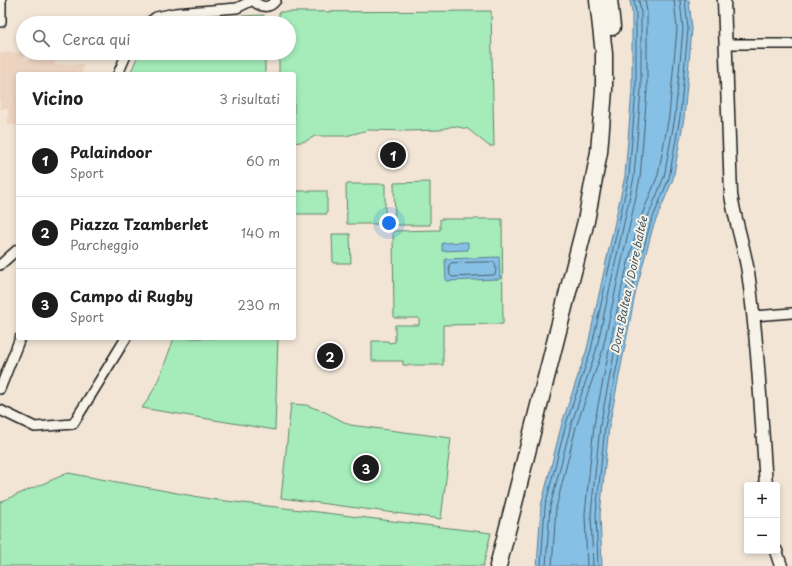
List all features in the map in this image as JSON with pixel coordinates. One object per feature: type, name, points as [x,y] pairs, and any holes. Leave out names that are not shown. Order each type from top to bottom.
[{"type":"highway","points":[[498,566],[586,220],[600,152],[604,90],[604,61],[598,0]]},
{"type":"highway","points":[[507,566],[596,223],[608,155],[614,89],[610,0]]},
{"type":"main road","points":[[724,0],[731,195],[748,270],[754,316],[766,482]]},
{"type":"main road","points":[[777,554],[781,566]]},
{"type":"street","points":[[1,0],[1,22]]},
{"type":"street","points":[[161,16],[175,13],[237,8],[253,0],[259,5],[266,7],[271,5],[276,0]]},
{"type":"street","points":[[726,44],[792,44]]},
{"type":"street","points":[[119,72],[125,60]]},
{"type":"street","points":[[0,265],[16,251]]},
{"type":"street","points":[[754,316],[792,313]]},
{"type":"street","points":[[0,389],[19,340]]},
{"type":"street","points":[[0,410],[35,427],[73,424],[125,340]]},
{"type":"shaded area","points":[[16,52],[16,60],[55,60],[55,65],[83,64],[82,72],[16,72],[16,125],[8,125],[8,109],[0,109],[0,53]]},
{"type":"green space","points":[[491,11],[494,146],[489,146],[468,129],[453,126],[439,130],[368,130],[346,136],[315,136],[306,141],[296,143],[296,72],[279,72],[279,60],[296,60],[296,16],[279,16],[279,12]]},
{"type":"green space","points":[[264,15],[264,16],[242,16]]},
{"type":"green space","points":[[136,60],[265,60],[265,72],[131,72]]},
{"type":"green space","points":[[430,182],[430,225],[395,225],[394,183]]},
{"type":"green space","points":[[346,184],[385,184],[385,224],[347,224]]},
{"type":"green space","points":[[296,191],[327,191],[327,214],[296,214]]},
{"type":"green space","points":[[440,219],[502,219],[503,324],[443,325],[443,365],[403,365],[403,361],[372,361],[372,341],[388,341],[389,343],[395,342],[395,325],[419,325],[419,318],[394,318],[393,231],[440,230]]},
{"type":"green space","points":[[332,234],[350,234],[351,263],[333,263]]},
{"type":"green space","points":[[173,340],[278,340],[275,430],[142,408],[157,383]]},
{"type":"green space","points":[[291,404],[306,405],[325,412],[350,425],[451,438],[441,519],[281,498]]},
{"type":"green space","points":[[68,473],[210,499],[491,533],[483,566],[0,566],[0,502]]},
{"type":"water","name":"Dora Baltea / Doire baltée","points":[[630,0],[689,0],[692,29],[684,118],[673,179],[653,227],[636,290],[609,427],[600,514],[602,566],[537,566],[541,506],[562,423],[587,349],[625,176],[632,90],[632,13]]},
{"type":"water","points":[[468,242],[468,250],[442,251],[442,243]]},
{"type":"water","points":[[499,257],[500,279],[446,281],[445,259]]},
{"type":"place","name":"Palaindoor","points":[[393,155]]},
{"type":"place","name":"Piazza Tzamberlet","points":[[330,356]]},
{"type":"place","name":"Campo di Rugby","points":[[366,468]]}]
